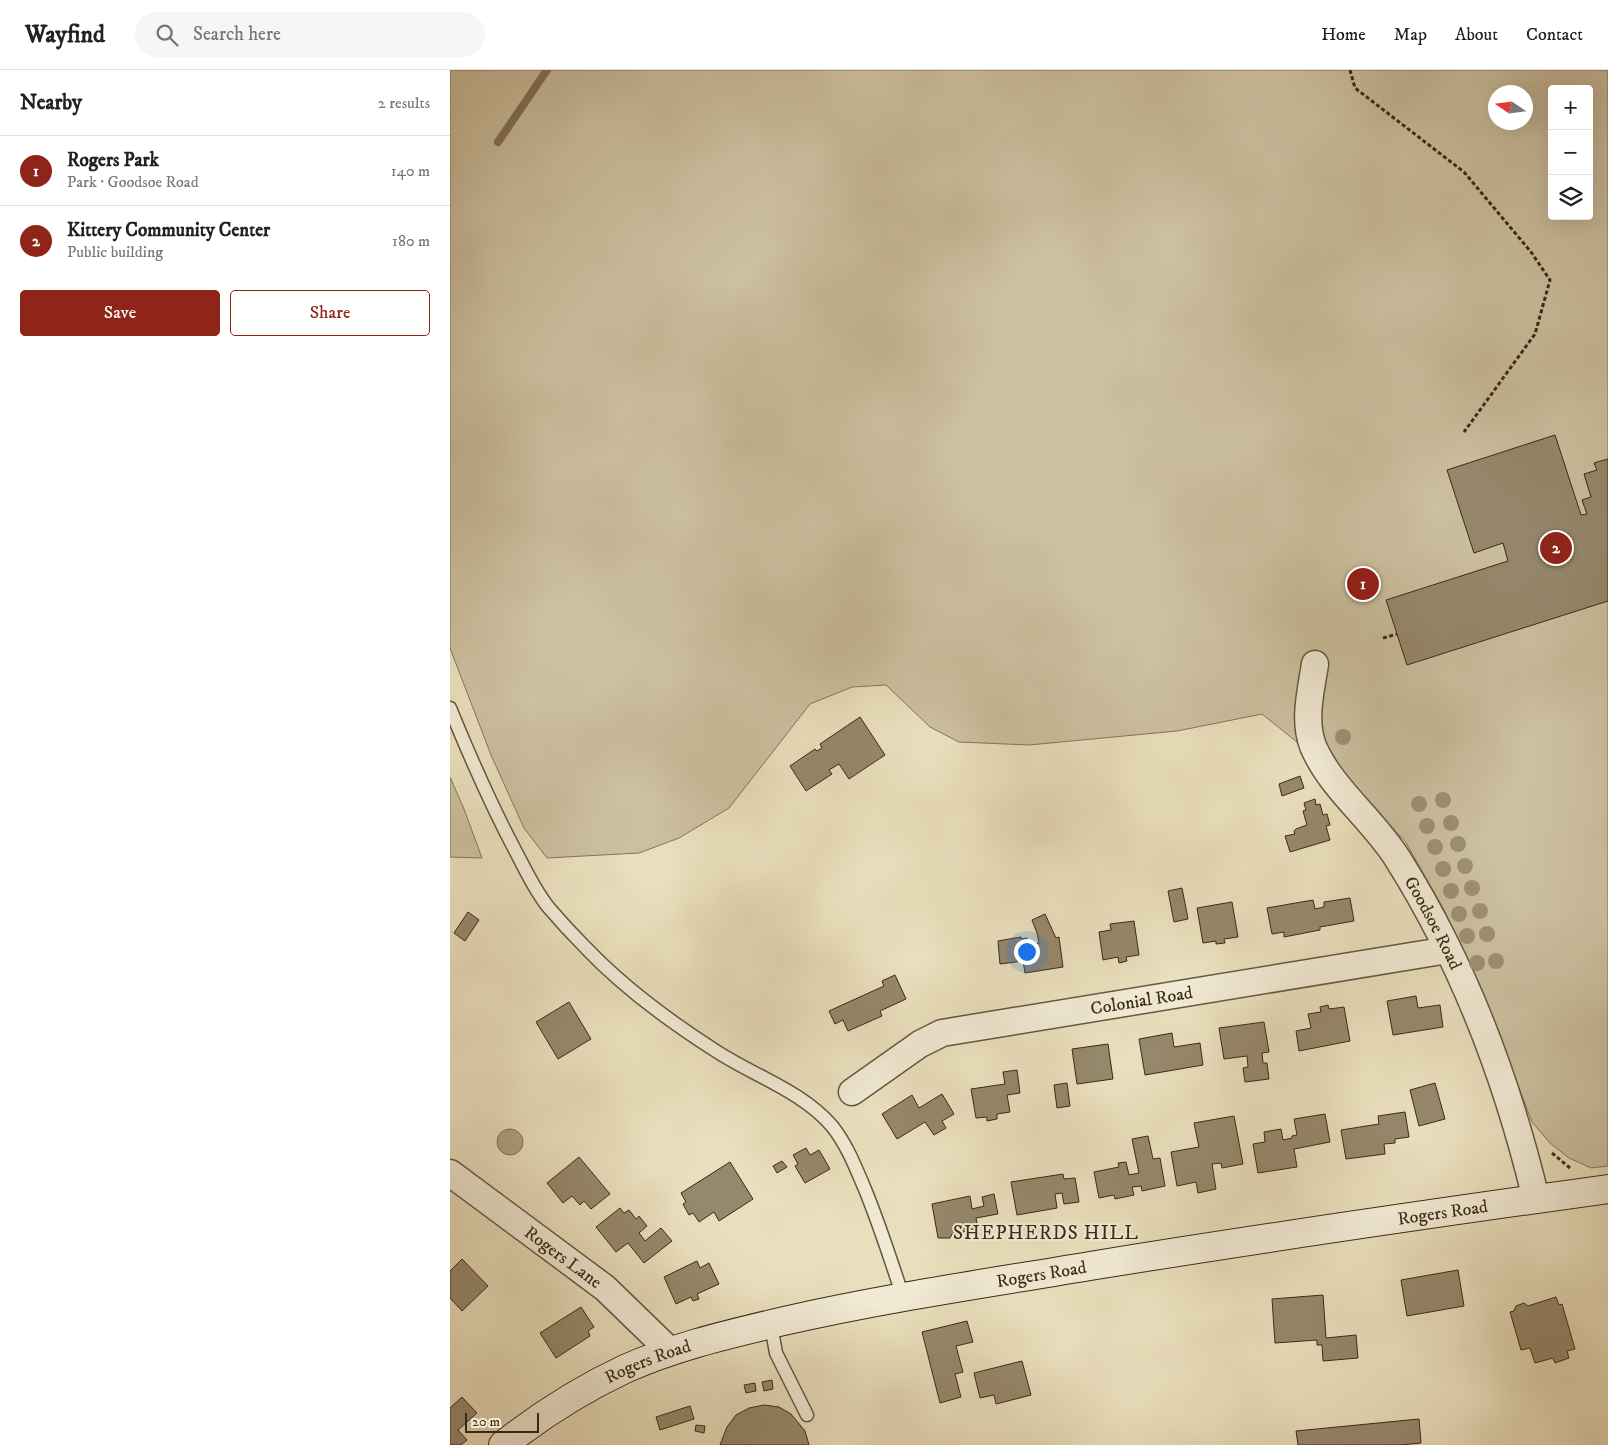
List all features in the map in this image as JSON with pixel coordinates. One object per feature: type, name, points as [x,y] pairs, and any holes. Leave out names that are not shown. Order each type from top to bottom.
[{"type":"main road","name":"Rogers Road","points":[[503,1445],[526,1427],[592,1386],[627,1368],[670,1351],[714,1338],[903,1297],[1130,1260],[1608,1189]]},
{"type":"street","name":"Goodsoe Road","points":[[1315,664],[1309,701],[1308,727],[1313,746],[1326,769],[1341,789],[1398,859],[1423,901],[1448,950],[1484,1033],[1525,1152],[1536,1199]]},
{"type":"street","name":"Colonial Road","points":[[852,1092],[920,1044],[942,1033],[1448,950]]},
{"type":"street","name":"Rogers Lane","points":[[450,1173],[605,1288],[670,1351]]},
{"type":"lane","points":[[450,708],[474,768],[534,886],[549,907],[587,949],[633,992],[717,1052],[779,1086],[818,1112],[839,1136],[849,1151],[877,1217],[903,1297]]},
{"type":"lane","points":[[771,1325],[776,1353],[807,1415]]},
{"type":"path","points":[[1350,70],[1355,88],[1464,172],[1531,252],[1550,280],[1535,334],[1464,432]]},
{"type":"path","points":[[1383,638],[1397,634]]},
{"type":"shaded area","points":[[450,70],[1608,70],[1608,1166],[1591,1168],[1569,1158],[1550,1143],[1532,1122],[1488,1007],[1443,908],[1405,841],[1353,787],[1262,714],[1177,731],[1029,745],[959,742],[930,727],[886,685],[852,687],[810,704],[729,808],[679,838],[639,853],[547,858],[524,828],[491,755],[450,648]]},
{"type":"shaded area","points":[[450,777],[464,809],[482,858],[450,857]]},
{"type":"shaded area","points":[[510,1129],[519,1133],[523,1142],[519,1151],[510,1155],[501,1151],[497,1142],[501,1133]]},
{"type":"building","points":[[1555,435],[1581,515],[1587,514],[1582,500],[1591,497],[1584,474],[1597,470],[1594,463],[1608,459],[1608,601],[1407,665],[1386,600],[1508,561],[1503,543],[1474,553],[1447,470]]},
{"type":"building","points":[[860,717],[885,755],[849,779],[839,764],[829,770],[832,774],[806,791],[790,766],[815,749],[817,751],[822,748],[820,744]]},
{"type":"building","points":[[1300,776],[1304,788],[1282,796],[1279,784]]},
{"type":"building","points":[[1315,799],[1316,805],[1320,804],[1323,815],[1327,814],[1330,825],[1326,826],[1330,840],[1290,852],[1285,836],[1295,834],[1294,831],[1296,829],[1307,825],[1303,811],[1306,810],[1304,803]]},
{"type":"building","points":[[1182,888],[1188,919],[1174,922],[1168,891]]},
{"type":"building","points":[[1350,898],[1354,921],[1320,927],[1320,930],[1284,937],[1284,932],[1272,934],[1267,908],[1313,900],[1315,909],[1324,907],[1324,902]]},
{"type":"building","points":[[1232,902],[1238,937],[1224,939],[1225,943],[1216,944],[1216,941],[1203,943],[1197,908]]},
{"type":"building","points":[[468,912],[479,920],[465,941],[454,933]]},
{"type":"building","points":[[1045,914],[1056,938],[1059,937],[1063,967],[1025,973],[1023,961],[1000,964],[998,941],[1021,937],[1021,939],[1027,938],[1028,945],[1039,943],[1032,920]]},
{"type":"building","points":[[1134,921],[1139,955],[1126,957],[1127,961],[1119,963],[1118,957],[1103,960],[1099,932],[1111,930],[1110,924]]},
{"type":"building","points":[[895,975],[906,999],[880,1011],[882,1016],[848,1031],[843,1020],[835,1024],[829,1011],[884,986],[882,981]]},
{"type":"building","points":[[1416,996],[1418,1008],[1440,1005],[1443,1027],[1393,1035],[1387,1001]]},
{"type":"building","points":[[569,1002],[591,1039],[558,1059],[536,1022]]},
{"type":"building","points":[[1328,1005],[1329,1009],[1344,1007],[1350,1041],[1299,1051],[1296,1031],[1311,1028],[1308,1014],[1321,1012],[1320,1007]]},
{"type":"building","points":[[1264,1022],[1269,1052],[1262,1053],[1263,1063],[1267,1063],[1269,1079],[1245,1082],[1243,1068],[1248,1067],[1247,1056],[1224,1059],[1219,1028]]},
{"type":"building","points":[[1172,1033],[1174,1047],[1200,1043],[1203,1065],[1145,1075],[1139,1039]]},
{"type":"building","points":[[1108,1044],[1113,1079],[1077,1084],[1072,1049]]},
{"type":"building","points":[[1017,1070],[1020,1093],[1007,1095],[1010,1112],[997,1114],[997,1119],[987,1121],[987,1117],[976,1118],[971,1089],[1005,1084],[1003,1072]]},
{"type":"building","points":[[1067,1083],[1070,1106],[1057,1108],[1054,1085]]},
{"type":"building","points":[[1435,1083],[1445,1119],[1419,1126],[1410,1090]]},
{"type":"building","points":[[942,1094],[954,1114],[942,1121],[946,1128],[934,1135],[925,1122],[897,1139],[882,1114],[912,1095],[919,1108]]},
{"type":"building","points":[[1405,1112],[1409,1137],[1395,1139],[1395,1143],[1384,1144],[1385,1154],[1346,1159],[1341,1130],[1379,1124],[1378,1116]]},
{"type":"building","points":[[1325,1114],[1330,1142],[1294,1149],[1297,1167],[1258,1173],[1253,1144],[1265,1142],[1264,1132],[1281,1129],[1283,1140],[1292,1138],[1292,1136],[1297,1135],[1294,1119]]},
{"type":"building","points":[[1234,1116],[1243,1164],[1222,1168],[1221,1163],[1212,1164],[1216,1189],[1198,1193],[1196,1182],[1177,1186],[1171,1152],[1199,1147],[1194,1123]]},
{"type":"building","points":[[1148,1136],[1153,1159],[1160,1158],[1165,1186],[1142,1191],[1141,1186],[1132,1187],[1134,1195],[1115,1199],[1114,1195],[1099,1198],[1094,1172],[1119,1167],[1118,1163],[1126,1162],[1129,1175],[1139,1173],[1132,1139]]},
{"type":"building","points":[[806,1148],[810,1155],[819,1150],[830,1169],[805,1183],[795,1166],[798,1164],[793,1155]]},
{"type":"building","points":[[579,1157],[610,1194],[591,1209],[584,1201],[580,1205],[572,1196],[563,1203],[547,1183]]},
{"type":"building","points":[[782,1161],[787,1167],[777,1173],[773,1166]]},
{"type":"building","points":[[730,1162],[753,1199],[719,1221],[714,1212],[699,1222],[693,1213],[689,1215],[683,1204],[686,1202],[681,1193]]},
{"type":"building","points":[[1063,1174],[1064,1179],[1075,1178],[1079,1202],[1064,1204],[1062,1193],[1055,1194],[1057,1208],[1017,1215],[1011,1182]]},
{"type":"building","points":[[994,1194],[998,1214],[976,1218],[978,1229],[952,1234],[950,1238],[938,1238],[932,1204],[970,1196],[972,1209],[984,1206],[982,1197]]},
{"type":"building","points":[[620,1208],[624,1213],[629,1210],[636,1219],[639,1216],[647,1226],[639,1233],[645,1241],[661,1228],[672,1241],[644,1263],[628,1243],[616,1252],[596,1227]]},
{"type":"building","points":[[462,1259],[488,1286],[462,1311],[450,1298],[450,1271]]},
{"type":"building","points":[[697,1261],[700,1268],[709,1263],[719,1284],[697,1294],[699,1299],[693,1301],[691,1297],[676,1304],[664,1277]]},
{"type":"building","points":[[1458,1270],[1464,1306],[1407,1316],[1401,1280]]},
{"type":"building","points":[[1323,1295],[1326,1338],[1356,1335],[1358,1358],[1323,1361],[1322,1345],[1317,1345],[1317,1340],[1275,1343],[1272,1299]]},
{"type":"building","points":[[1556,1297],[1559,1305],[1562,1304],[1575,1349],[1567,1351],[1569,1358],[1555,1363],[1553,1358],[1535,1363],[1530,1348],[1521,1350],[1510,1312],[1514,1311],[1516,1306],[1524,1303],[1528,1306]]},
{"type":"building","points":[[581,1307],[594,1327],[588,1331],[590,1336],[556,1358],[540,1333]]},
{"type":"building","points":[[967,1321],[973,1342],[956,1346],[963,1372],[955,1374],[961,1397],[940,1403],[922,1332]]},
{"type":"building","points":[[1022,1361],[1031,1395],[996,1404],[994,1395],[980,1398],[974,1373]]},
{"type":"building","points":[[772,1380],[773,1389],[764,1391],[762,1382]]},
{"type":"building","points":[[755,1383],[756,1391],[746,1393],[744,1385]]},
{"type":"building","points":[[462,1397],[477,1413],[458,1430],[467,1440],[461,1445],[450,1445],[450,1408]]},
{"type":"building","points":[[764,1405],[779,1407],[791,1414],[805,1431],[809,1445],[720,1445],[727,1427],[736,1415],[749,1408]]},
{"type":"building","points":[[690,1406],[694,1419],[660,1430],[656,1417]]},
{"type":"building","points":[[1419,1419],[1421,1443],[1400,1445],[1298,1445],[1296,1431]]},
{"type":"building","points":[[696,1425],[705,1426],[704,1433],[695,1431]]},
{"type":"waterway","points":[[498,142],[547,70]]},
{"type":"place","name":"Kittery Community Center","points":[[1556,548]]},
{"type":"place","name":"Rogers Park","points":[[1363,584]]},
{"type":"district","name":"SHEPHERDS HILL","points":[[1046,1232]]}]
